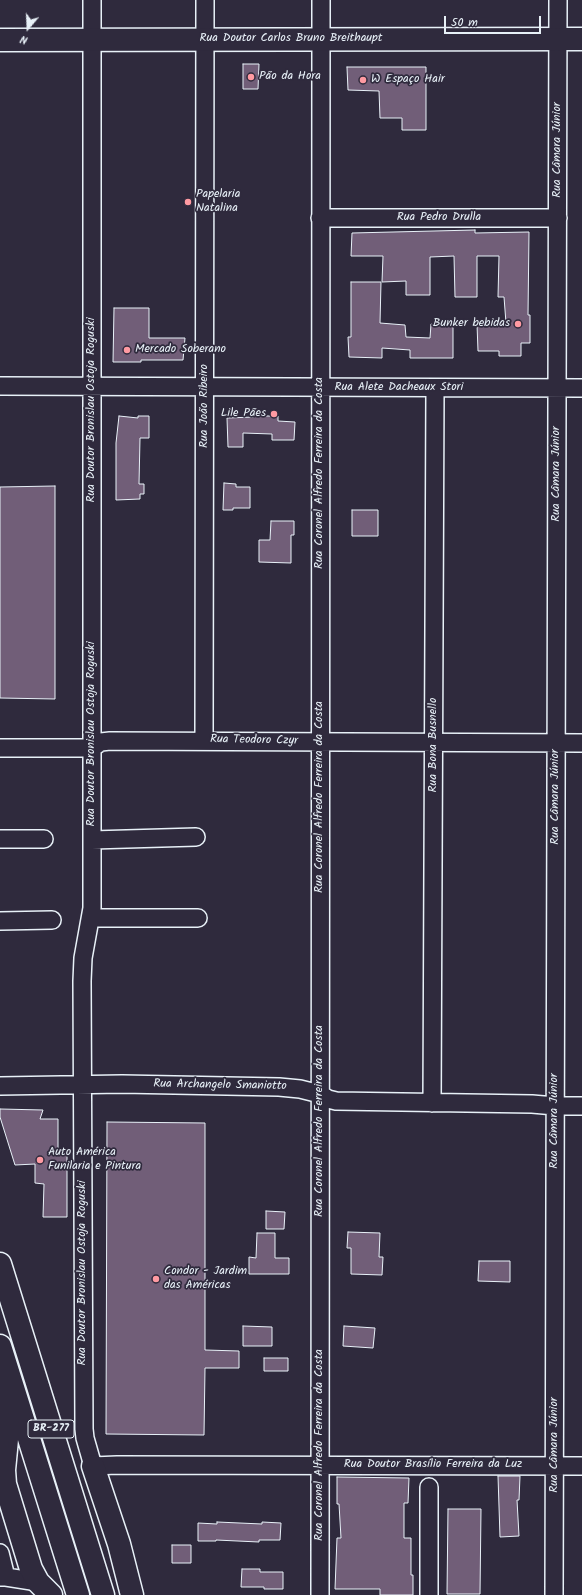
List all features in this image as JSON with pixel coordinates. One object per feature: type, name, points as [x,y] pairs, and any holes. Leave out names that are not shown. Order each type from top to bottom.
[{"type":"main road","name":"Rua Doutor Carlos Bruno Breithaupt","points":[[0,40],[582,39]]},
{"type":"main road","name":"BR-277","points":[[0,1264],[103,1595]]},
{"type":"main road","name":"BR-277","points":[[0,1346],[78,1595]]},
{"type":"main road","points":[[0,1370],[6,1409],[4,1470],[2,1485],[32,1569],[45,1588]]},
{"type":"main road","points":[[93,1466],[119,1544],[132,1595]]},
{"type":"street","name":"Rua Doutor Bronislau Ostoja Roguski","points":[[92,0],[92,840],[91,918],[82,969],[82,1085],[84,1429],[93,1466]]},
{"type":"street","name":"Rua João Ribeiro","points":[[204,740],[205,0]]},
{"type":"street","name":"Rua Coronel Alfredo Ferreira da Costa","points":[[320,1595],[321,0]]},
{"type":"street","name":"Rua Câmara Júnior","points":[[554,1595],[558,0]]},
{"type":"street","name":"Rua Pedro Drulla","points":[[320,218],[558,218]]},
{"type":"street","name":"Rua Alete Dacheaux Stori","points":[[0,386],[582,388]]},
{"type":"street","name":"Rua Bona Busnello","points":[[432,1103],[435,388]]},
{"type":"street","name":"Rua Teodoro Czyr","points":[[0,748],[92,748],[101,742],[110,741],[204,740],[582,743]]},
{"type":"street","points":[[92,840],[196,837]]},
{"type":"street","points":[[0,839],[44,840]]},
{"type":"street","points":[[91,918],[198,918]]},
{"type":"street","points":[[0,921],[52,920]]},
{"type":"street","name":"Rua Archangelo Smaniotto","points":[[0,1086],[122,1084],[279,1087],[300,1089],[320,1094],[328,1099],[336,1101],[582,1106]]},
{"type":"street","name":"Rua Doutor Brasílio Ferreira da Luz","points":[[93,1466],[582,1466]]},
{"type":"street","points":[[429,1487],[429,1595]]},
{"type":"street","points":[[0,1553],[3,1577],[45,1588]]},
{"type":"building","name":"Pão da Hora","points":[[243,64],[259,64],[258,89],[243,89]]},
{"type":"building","points":[[347,67],[426,67],[426,130],[402,130],[402,118],[380,118],[379,91],[348,90]]},
{"type":"building","points":[[475,230],[475,233],[529,232],[528,315],[530,315],[530,343],[521,343],[521,356],[499,356],[499,351],[478,351],[477,324],[506,323],[504,297],[498,297],[499,256],[477,256],[477,297],[455,297],[454,256],[430,257],[430,295],[406,295],[406,281],[382,282],[383,256],[351,256],[352,233]]},
{"type":"building","points":[[351,282],[381,282],[380,323],[405,325],[406,337],[430,338],[431,324],[453,325],[453,358],[410,358],[410,350],[382,348],[382,358],[349,357],[348,337],[351,337]]},
{"type":"building","points":[[114,308],[149,308],[149,338],[185,338],[183,360],[113,362]]},
{"type":"building","points":[[119,416],[138,418],[138,416],[149,416],[149,438],[140,438],[139,484],[144,484],[144,494],[140,494],[140,499],[116,500],[116,443]]},
{"type":"building","points":[[278,416],[278,421],[295,422],[294,440],[272,440],[272,434],[243,433],[243,447],[228,447],[227,418]]},
{"type":"building","points":[[224,483],[236,484],[236,487],[250,487],[250,508],[233,508],[233,510],[223,510]]},
{"type":"building","points":[[55,486],[55,699],[0,698],[0,487]]},
{"type":"building","points":[[352,510],[378,510],[378,536],[352,536]]},
{"type":"building","points":[[271,521],[294,521],[294,535],[291,535],[291,563],[259,562],[259,540],[270,540]]},
{"type":"building","name":"Auto América Funilaria e Pintura","points":[[0,1109],[43,1110],[40,1119],[58,1119],[58,1155],[67,1155],[67,1217],[43,1217],[44,1184],[35,1183],[35,1164],[15,1165],[0,1117]]},
{"type":"building","name":"Condor - Jardim das Américas","points":[[107,1122],[205,1123],[205,1350],[239,1351],[239,1368],[205,1368],[204,1435],[106,1434]]},
{"type":"building","points":[[266,1211],[285,1212],[284,1229],[266,1229]]},
{"type":"building","points":[[348,1232],[380,1233],[379,1257],[383,1257],[382,1275],[351,1274],[351,1248],[347,1248]]},
{"type":"building","points":[[257,1233],[275,1233],[275,1258],[289,1258],[289,1274],[249,1274],[249,1257],[256,1258]]},
{"type":"building","points":[[479,1261],[510,1261],[510,1282],[478,1281]]},
{"type":"building","points":[[243,1326],[272,1327],[272,1346],[243,1346]]},
{"type":"building","points":[[344,1326],[375,1328],[373,1348],[343,1346]]},
{"type":"building","points":[[264,1358],[288,1358],[288,1371],[264,1371]]},
{"type":"building","points":[[498,1476],[520,1476],[519,1500],[517,1500],[519,1536],[500,1537]]},
{"type":"building","points":[[337,1477],[409,1478],[408,1503],[404,1503],[404,1538],[411,1538],[411,1575],[413,1575],[413,1595],[380,1595],[380,1589],[335,1589],[337,1538],[341,1538],[339,1504],[337,1504]]},
{"type":"building","points":[[448,1509],[481,1509],[480,1594],[447,1594]]},
{"type":"building","points":[[217,1522],[262,1524],[262,1522],[281,1523],[280,1540],[259,1540],[259,1542],[216,1540],[198,1541],[198,1523],[217,1524]]},
{"type":"building","points":[[172,1545],[191,1545],[191,1563],[172,1563]]},
{"type":"building","points":[[242,1569],[260,1569],[260,1572],[283,1572],[283,1589],[241,1587]]},
{"type":"place","name":"Pão da Hora","points":[[251,77]]},
{"type":"place","name":"W Espaço Hair","points":[[363,80]]},
{"type":"place","name":"Papelaria Natalina","points":[[188,202]]},
{"type":"place","name":"Bunker bebidas","points":[[518,324]]},
{"type":"place","name":"Mercado Soberano","points":[[127,350]]},
{"type":"place","name":"Lile Pães","points":[[274,414]]},
{"type":"place","name":"Auto América Funilaria e Pintura","points":[[40,1160]]},
{"type":"place","name":"Condor - Jardim das Américas","points":[[156,1279]]}]
